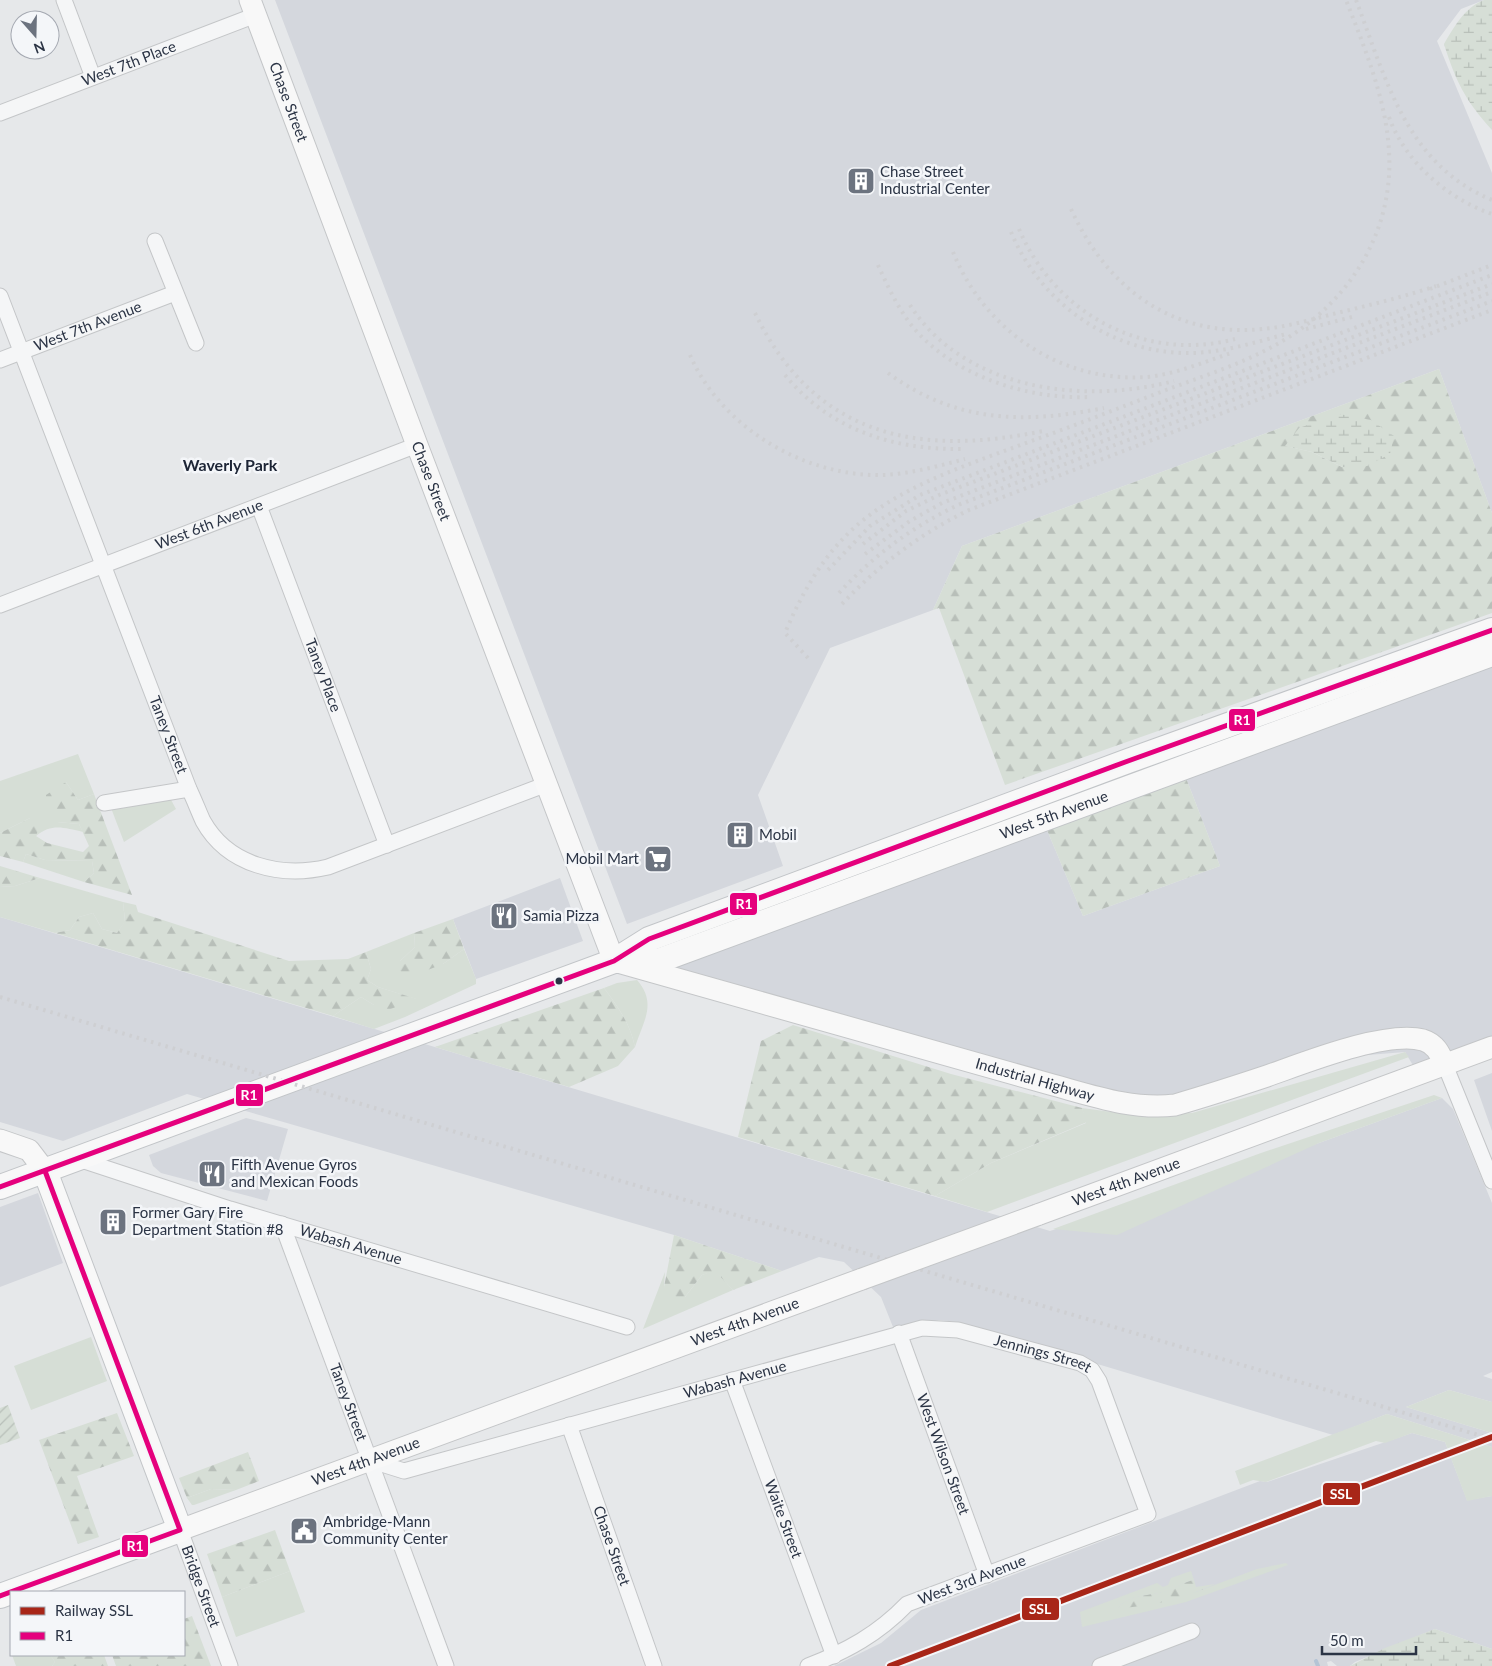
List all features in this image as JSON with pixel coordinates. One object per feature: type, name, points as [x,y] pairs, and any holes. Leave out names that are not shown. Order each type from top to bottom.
[{"type":"main road","name":"West 5th Avenue","points":[[0,1187],[614,960],[658,961],[1182,742],[1492,630]]},
{"type":"main road","name":"West 5th Avenue","points":[[882,866],[1190,764],[1492,654]]},
{"type":"main road","points":[[1182,742],[1190,764]]},
{"type":"main road","name":"Bridge Street","points":[[45,1171],[180,1530]]},
{"type":"main road","name":"West 4th Avenue","points":[[14,1591],[180,1530]]},
{"type":"street","points":[[64,0],[93,77]]},
{"type":"street","name":"West 7th Place","points":[[0,112],[93,77],[253,8]]},
{"type":"street","name":"Chase Street","points":[[253,8],[417,445],[614,960]]},
{"type":"street","points":[[155,241],[196,343]]},
{"type":"street","name":"West 7th Avenue","points":[[0,360],[175,293]]},
{"type":"street","name":"Taney Street","points":[[0,296],[189,789],[204,822],[223,846],[248,862],[272,870],[305,872],[328,868],[546,784]]},
{"type":"street","name":"West 6th Avenue","points":[[0,605],[417,445]]},
{"type":"street","name":"Taney Place","points":[[259,506],[386,845]]},
{"type":"street","points":[[104,803],[189,789]]},
{"type":"street","name":"Industrial Highway","points":[[614,960],[1120,1104],[1157,1107],[1193,1100],[1351,1049],[1409,1038],[1431,1043],[1438,1050],[1446,1064]]},
{"type":"street","name":"West 4th Avenue","points":[[180,1530],[1492,1048]]},
{"type":"street","points":[[1446,1064],[1492,1181]]},
{"type":"street","points":[[0,1140],[29,1150],[45,1171]]},
{"type":"street","name":"Wabash Avenue","points":[[78,1159],[230,1209],[627,1327]]},
{"type":"street","name":"Taney Street","points":[[282,1224],[446,1666]]},
{"type":"street","name":"Jennings Street","points":[[899,1333],[933,1327],[958,1330],[1080,1363],[1092,1370],[1099,1381],[1148,1514]]},
{"type":"street","name":"Wabash Avenue","points":[[369,1460],[404,1471],[899,1333]]},
{"type":"street","name":"West Wilson Street","points":[[899,1333],[986,1575]]},
{"type":"street","name":"Waite Street","points":[[732,1380],[834,1656]]},
{"type":"street","name":"Chase Street","points":[[569,1425],[654,1666]]},
{"type":"street","name":"West 3rd Avenue","points":[[808,1666],[864,1641],[888,1623],[907,1604],[1148,1514]]},
{"type":"street","name":"Bridge Street","points":[[180,1530],[230,1666]]},
{"type":"street","points":[[1100,1666],[1192,1631]]},
{"type":"shaded area","points":[[275,0],[1484,0],[1461,9],[1437,41],[1492,173],[1492,513],[1439,369],[962,546],[933,610],[830,648],[758,795],[783,866],[627,924]]},
{"type":"shaded area","points":[[1492,659],[1492,1044],[1417,1072],[1405,1052],[1294,1061],[1164,1099],[1126,1096],[668,966],[1047,830],[1083,916],[1220,866],[1186,778]]},
{"type":"shaded area","points":[[560,878],[583,941],[476,979],[453,919]]},
{"type":"shaded area","points":[[0,917],[1050,1231],[1319,1143],[1442,1098],[1453,1109],[1492,1203],[1492,1372],[1483,1376],[1492,1379],[1492,1402],[1449,1390],[1406,1407],[1492,1433],[1492,1447],[1387,1414],[1333,1435],[958,1322],[939,1320],[893,1327],[881,1297],[844,1262],[819,1257],[782,1271],[674,1235],[187,1094],[63,1141],[0,1122]]},
{"type":"shaded area","points":[[1492,1073],[1492,1131],[1474,1080]]},
{"type":"shaded area","points":[[246,1118],[288,1129],[267,1201],[161,1173],[153,1166],[149,1155]]},
{"type":"shaded area","points":[[38,1193],[63,1263],[0,1287],[0,1207]]},
{"type":"shaded area","points":[[1412,1433],[1445,1442],[1467,1500],[1492,1496],[1492,1649],[1435,1629],[1355,1662],[1350,1666],[1337,1666],[1331,1661],[1327,1662],[1328,1666],[834,1666],[881,1643],[921,1610],[1260,1481],[1267,1482]]},
{"type":"green space","points":[[1484,0],[1492,0],[1492,130],[1462,90],[1444,44],[1456,24],[1471,7]]},
{"type":"green space","points":[[1439,369],[1492,513],[1492,613],[1005,785],[939,608],[933,610],[962,546]],"holes":[[[1286,446],[1390,454],[1342,467],[1312,452]]]},
{"type":"green space","points":[[1339,414],[1371,420],[1394,436],[1390,454],[1367,466],[1342,467],[1312,452],[1285,446],[1299,428]]},
{"type":"green space","points":[[78,754],[94,794],[78,800],[66,782],[57,822],[79,824],[83,832],[53,828],[47,829],[36,836],[30,818],[0,833],[0,781]]},
{"type":"green space","points":[[1186,778],[1220,866],[1083,916],[1047,830]]},
{"type":"green space","points":[[66,782],[78,800],[94,794],[132,895],[84,882],[94,873],[92,861],[45,860],[26,854],[23,862],[0,856],[0,833],[30,818],[42,820],[36,836],[47,843],[83,852],[89,846],[79,824],[57,822],[46,807],[46,795]]},
{"type":"green space","points":[[170,798],[176,809],[124,842],[111,808]]},
{"type":"green space","points":[[26,854],[45,860],[92,861],[94,873],[84,882],[23,862]]},
{"type":"green space","points":[[0,866],[40,878],[15,886],[0,887]]},
{"type":"green space","points":[[40,878],[123,902],[125,922],[117,933],[102,929],[93,913],[79,917],[70,930],[55,933],[0,917],[0,887],[15,886]]},
{"type":"green space","points":[[123,902],[136,905],[138,912],[289,961],[348,959],[366,952],[371,969],[367,980],[378,987],[417,999],[380,1013],[374,1005],[361,997],[333,1016],[55,933],[70,930],[79,917],[93,913],[102,929],[117,933],[125,921]]},
{"type":"green space","points":[[453,919],[464,949],[443,964],[410,977],[398,970],[400,961],[415,947],[414,933]]},
{"type":"green space","points":[[414,933],[415,947],[400,961],[443,964],[464,949],[476,979],[476,984],[405,1017],[374,1029],[333,1016],[361,997],[374,1005],[416,999],[378,987],[367,980],[371,969],[366,952]]},
{"type":"green space","points":[[637,980],[643,988],[648,1004],[645,1020],[635,1047],[627,1023],[604,988],[617,983]]},
{"type":"green space","points":[[604,988],[627,1023],[635,1047],[618,1066],[569,1087],[435,1047]]},
{"type":"green space","points":[[793,1025],[951,1074],[1082,1108],[1087,1122],[991,1163],[935,1196],[738,1137],[761,1041]]},
{"type":"green space","points":[[1405,1052],[1409,1057],[987,1212],[935,1196],[991,1163],[1086,1123],[1082,1108],[1134,1115],[1192,1113]]},
{"type":"green space","points":[[1434,1095],[1442,1098],[1319,1143],[1117,1235],[1053,1229],[1261,1153]]},
{"type":"green space","points":[[674,1235],[782,1271],[733,1290],[715,1271],[702,1275],[685,1297],[670,1301],[664,1287]]},
{"type":"green space","points":[[715,1270],[733,1290],[643,1329],[665,1272],[664,1287],[685,1297],[702,1275]]},
{"type":"green space","points":[[91,1337],[107,1381],[31,1410],[14,1366]]},
{"type":"green space","points":[[1449,1390],[1492,1402],[1492,1433],[1406,1407]]},
{"type":"green space","points":[[8,1405],[20,1438],[0,1445],[0,1408]]},
{"type":"green space","points":[[117,1413],[134,1456],[77,1476],[99,1537],[78,1544],[39,1440]]},
{"type":"green space","points":[[1387,1414],[1492,1447],[1492,1496],[1467,1501],[1445,1442],[1412,1433],[1385,1443],[1376,1441],[1266,1482],[1253,1480],[1240,1485],[1235,1471]]},
{"type":"green space","points":[[248,1452],[259,1481],[236,1490],[211,1489],[187,1498],[179,1478]]},
{"type":"green space","points":[[211,1489],[236,1490],[194,1505],[187,1498]]},
{"type":"green space","points":[[275,1530],[290,1571],[222,1597],[207,1554]]},
{"type":"green space","points":[[1286,1563],[1288,1565],[1186,1602],[1082,1627],[1080,1612],[1157,1583],[1163,1587],[1168,1585],[1171,1578],[1191,1571],[1194,1580],[1173,1589],[1130,1599],[1118,1608],[1196,1592],[1257,1569]]},
{"type":"green space","points":[[290,1571],[305,1612],[236,1637],[222,1597]]},
{"type":"green space","points":[[1194,1580],[1196,1587],[1215,1584],[1192,1594],[1168,1601],[1118,1608],[1130,1599],[1172,1589]]},
{"type":"green space","points":[[192,1616],[211,1666],[116,1666],[112,1656],[185,1656],[185,1619]]},
{"type":"green space","points":[[1435,1629],[1492,1649],[1492,1666],[1350,1666],[1385,1648]]},
{"type":"green space","points":[[12,1656],[51,1656],[55,1662],[52,1666],[16,1666]]},
{"type":"green space","points":[[51,1656],[104,1656],[108,1666],[52,1666],[55,1662]]},
{"type":"waterway","points":[[1316,1661],[1318,1666]]},
{"type":"railway","points":[[808,658],[785,633],[800,600],[819,569],[840,541],[867,517],[903,494],[942,475],[1256,355],[1308,324],[1329,305],[1348,283],[1364,260],[1376,235],[1384,208],[1389,180],[1389,151],[1384,112],[1374,74],[1346,0]]},
{"type":"railway","points":[[1356,0],[1390,89],[1403,116],[1419,142],[1439,165],[1463,184],[1492,200]]},
{"type":"railway","points":[[1389,117],[1406,149],[1430,177],[1460,199],[1492,214]]},
{"type":"railway","points":[[1071,209],[1086,237],[1103,262],[1124,284],[1146,302],[1172,316],[1200,325],[1230,330],[1281,327],[1386,301],[1436,286]]},
{"type":"railway","points":[[1019,229],[1035,259],[1055,285],[1079,307],[1107,325],[1137,337],[1168,344],[1201,345],[1235,339]]},
{"type":"railway","points":[[1011,232],[1024,258],[1041,282],[1083,320],[1108,335],[1135,345],[1163,351],[1193,353],[1217,351],[1286,334]]},
{"type":"railway","points":[[953,252],[967,280],[985,306],[1006,328],[1030,346],[1056,361],[1085,371],[1115,377],[1147,377],[1179,370],[1231,353]]},
{"type":"railway","points":[[878,265],[892,294],[909,322],[925,340],[945,356],[990,380],[1015,388],[1040,394],[1090,397]]},
{"type":"railway","points":[[1430,289],[1492,265]]},
{"type":"railway","points":[[828,570],[870,526],[920,495],[1492,275]]},
{"type":"railway","points":[[863,544],[906,511],[939,495],[1492,284]]},
{"type":"railway","points":[[865,554],[910,521],[942,503],[1492,292]]},
{"type":"railway","points":[[839,593],[866,566],[894,543],[909,532],[958,505],[1492,301]]},
{"type":"railway","points":[[910,305],[933,334],[961,356],[993,373],[1028,384],[1065,390],[1102,391],[1139,388],[1174,381]]},
{"type":"railway","points":[[842,604],[856,589],[901,551],[934,529],[969,510],[1492,310]]},
{"type":"railway","points":[[755,313],[779,355],[808,387],[840,412],[875,428],[913,438],[954,441],[997,438],[1043,431]]},
{"type":"railway","points":[[1306,329],[1352,317]]},
{"type":"railway","points":[[690,355],[704,381],[722,404],[744,425],[768,443],[795,457],[824,467],[853,473],[883,475],[914,471],[965,459]]},
{"type":"railway","points":[[888,373],[914,390],[939,402],[991,415],[1018,417],[1046,416],[1104,408]]},
{"type":"railway","points":[[785,375],[822,410],[843,423],[865,433],[888,441],[912,446],[963,449]]},
{"type":"railway","points":[[0,997],[1492,1439]]},
{"type":"rail line","name":"SSL","points":[[890,1666],[1492,1437]]},
{"type":"transit line","name":"R1","points":[[0,1187],[614,961],[649,939],[1128,761],[1492,630]]},
{"type":"transit line","name":"R1","points":[[14,1591],[180,1530],[45,1171]]},
{"type":"transit line","name":"R1","points":[[0,1596],[10,1592]]},
{"type":"place","name":"Chase Street Industrial Center","points":[[861,181]]},
{"type":"place","name":"Mobil","points":[[740,835]]},
{"type":"place","name":"Mobil Mart","points":[[658,859]]},
{"type":"place","name":"Samia Pizza","points":[[504,916]]},
{"type":"place","name":"Fifth Avenue Gyros and Mexican Foods","points":[[212,1174]]},
{"type":"place","name":"Former Gary Fire Department Station #8","points":[[113,1222]]},
{"type":"place","name":"Ambridge-Mann Community Center","points":[[304,1531]]},
{"type":"district","name":"Waverly Park","points":[[230,465]]}]
